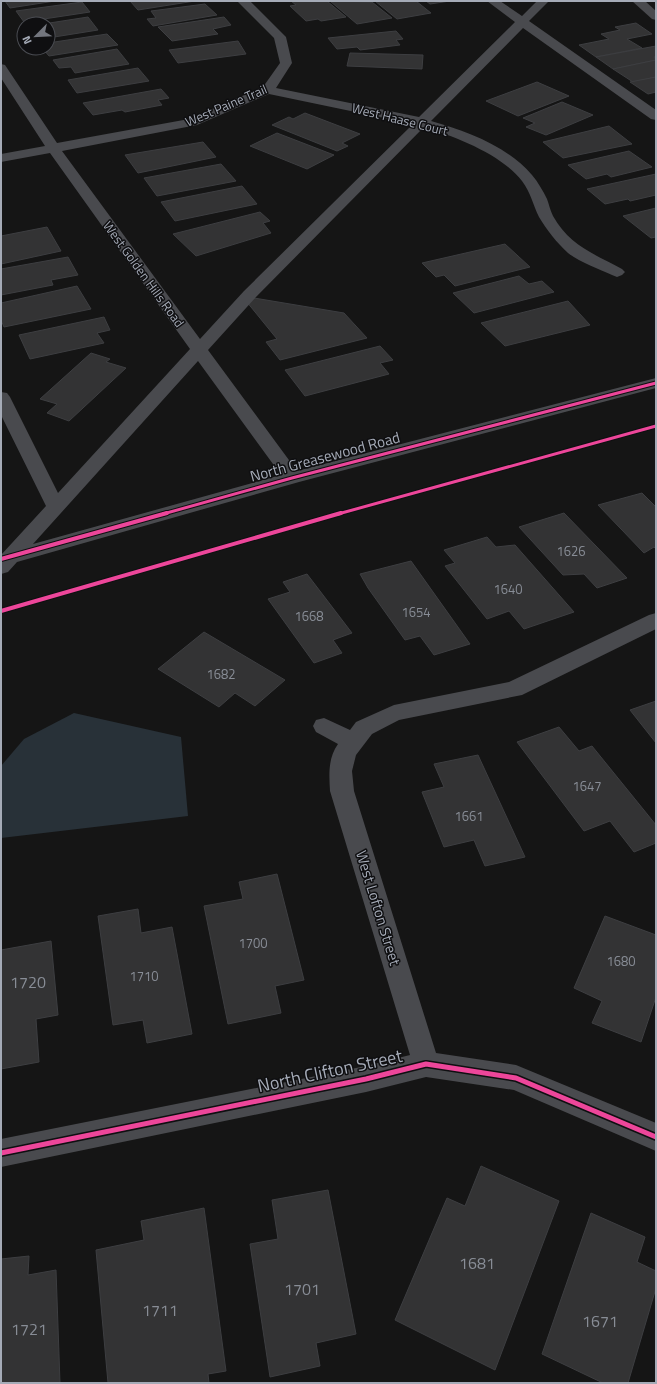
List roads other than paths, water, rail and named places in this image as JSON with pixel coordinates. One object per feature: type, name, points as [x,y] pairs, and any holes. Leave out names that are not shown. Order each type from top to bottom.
[{"type":"street","name":"West Paine Trail","points":[[1,158],[192,122],[268,90],[286,63],[280,37],[243,1]]},
{"type":"street","points":[[493,1],[656,116]]},
{"type":"street","points":[[4,561],[56,507],[250,294],[543,1]]},
{"type":"street","points":[[638,1],[656,17]]},
{"type":"street","name":"West Golden Hills Road","points":[[1,68],[53,148],[292,478]]},
{"type":"street","name":"West Haase Court","points":[[268,90],[422,122],[448,130],[484,145],[512,164],[527,178],[539,197],[546,216],[559,234],[574,250],[617,272]]},
{"type":"street","name":"North Greasewood Road","points":[[4,561],[292,478],[656,383]]},
{"type":"street","points":[[1,397],[56,507]]},
{"type":"street","points":[[324,726],[349,747],[364,728],[394,713],[514,689],[656,620]]},
{"type":"street","name":"West Lofton Street","points":[[349,747],[340,771],[342,791],[426,1064]]},
{"type":"street","name":"North Clifton Street","points":[[1,1153],[366,1079],[426,1064],[516,1078],[656,1137]]}]
